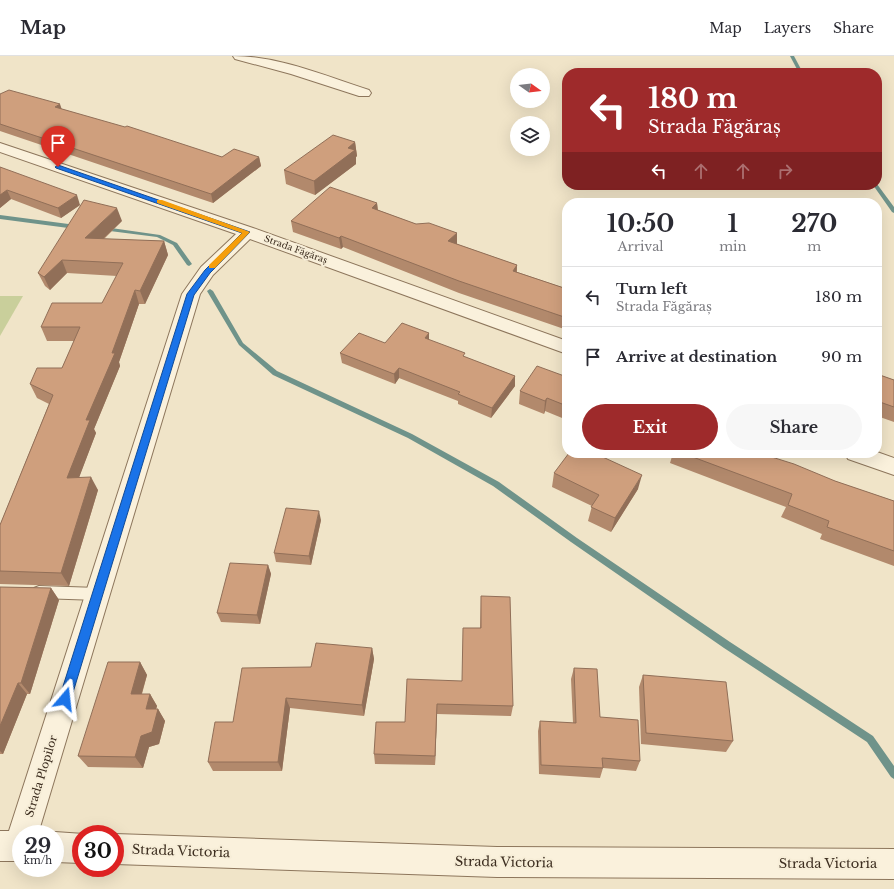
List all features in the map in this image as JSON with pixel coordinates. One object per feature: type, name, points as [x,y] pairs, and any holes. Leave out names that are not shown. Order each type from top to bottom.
[{"type":"street","points":[[243,56],[364,93]]},
{"type":"street","name":"Strada Făgăraș","points":[[0,147],[247,232],[562,346]]},
{"type":"street","name":"Strada Plopilor","points":[[23,825],[98,594],[190,294],[207,271],[247,232]]},
{"type":"street","points":[[870,458],[894,467]]},
{"type":"street","name":"Strada Victoria","points":[[124,849],[497,862],[894,864]]},
{"type":"lane","points":[[22,592],[98,594]]},
{"type":"green space","points":[[0,296],[23,296],[0,336]]},
{"type":"building","points":[[9,90],[60,104],[55,107],[125,127],[127,126],[222,157],[234,149],[259,157],[211,194],[0,124],[0,94]]},
{"type":"building","points":[[333,135],[355,142],[348,148],[355,150],[314,181],[284,170]]},
{"type":"building","points":[[0,167],[77,195],[58,208],[7,190],[0,195]]},
{"type":"building","points":[[330,187],[377,203],[372,208],[416,224],[429,223],[457,233],[448,241],[517,265],[513,271],[562,287],[562,316],[459,281],[341,236],[339,238],[291,221]]},
{"type":"building","points":[[84,200],[117,208],[85,238],[164,241],[140,291],[135,290],[112,353],[115,353],[86,420],[90,420],[67,478],[91,477],[61,573],[0,571],[0,525],[53,395],[30,384],[37,368],[62,368],[80,327],[41,327],[52,303],[102,303],[123,263],[62,260],[44,277],[38,273]]},
{"type":"building","points":[[402,323],[429,333],[425,338],[465,353],[463,356],[515,376],[492,408],[458,394],[460,392],[399,368],[394,374],[340,353],[359,333],[385,343]]},
{"type":"building","points":[[537,366],[562,375],[562,404],[547,398],[545,401],[520,391]]},
{"type":"building","points":[[882,376],[894,380],[894,407],[882,403]]},
{"type":"building","points":[[565,458],[605,458],[642,475],[615,518],[591,507],[599,495],[554,473]]},
{"type":"building","points":[[695,458],[775,458],[794,464],[835,481],[894,501],[894,551],[827,527],[829,521],[788,505],[792,494]]},
{"type":"building","points":[[286,508],[319,511],[309,556],[274,553]]},
{"type":"building","points":[[230,563],[268,565],[257,615],[217,613]]},
{"type":"building","points":[[0,587],[51,588],[21,683],[18,683],[0,726]]},
{"type":"building","points":[[481,596],[510,597],[513,706],[437,704],[435,756],[374,754],[376,722],[405,722],[407,679],[462,681],[463,628],[481,628]]},
{"type":"building","points":[[316,643],[372,648],[362,705],[286,698],[278,762],[208,762],[215,722],[233,722],[242,668],[311,667]]},
{"type":"building","points":[[108,662],[140,662],[131,694],[150,694],[146,709],[158,709],[152,732],[141,736],[135,757],[78,756]]},
{"type":"building","points":[[574,668],[597,669],[600,717],[638,720],[640,761],[602,758],[603,768],[541,765],[540,721],[576,723]]},
{"type":"building","points":[[643,675],[726,682],[733,741],[646,733]]},
{"type":"waterway","points":[[792,56],[798,68]]},
{"type":"waterway","points":[[879,190],[894,211]]},
{"type":"waterway","points":[[0,217],[76,227]]},
{"type":"waterway","points":[[104,229],[158,236],[175,244],[189,264]]},
{"type":"waterway","points":[[210,291],[241,344],[275,373],[410,436],[496,484],[574,540],[727,645],[870,739],[894,774]]},
{"type":"slow traffic","points":[[160,202],[247,232],[212,266]]},
{"type":"route","points":[[58,167],[247,232],[207,271],[190,294],[65,699]]}]
